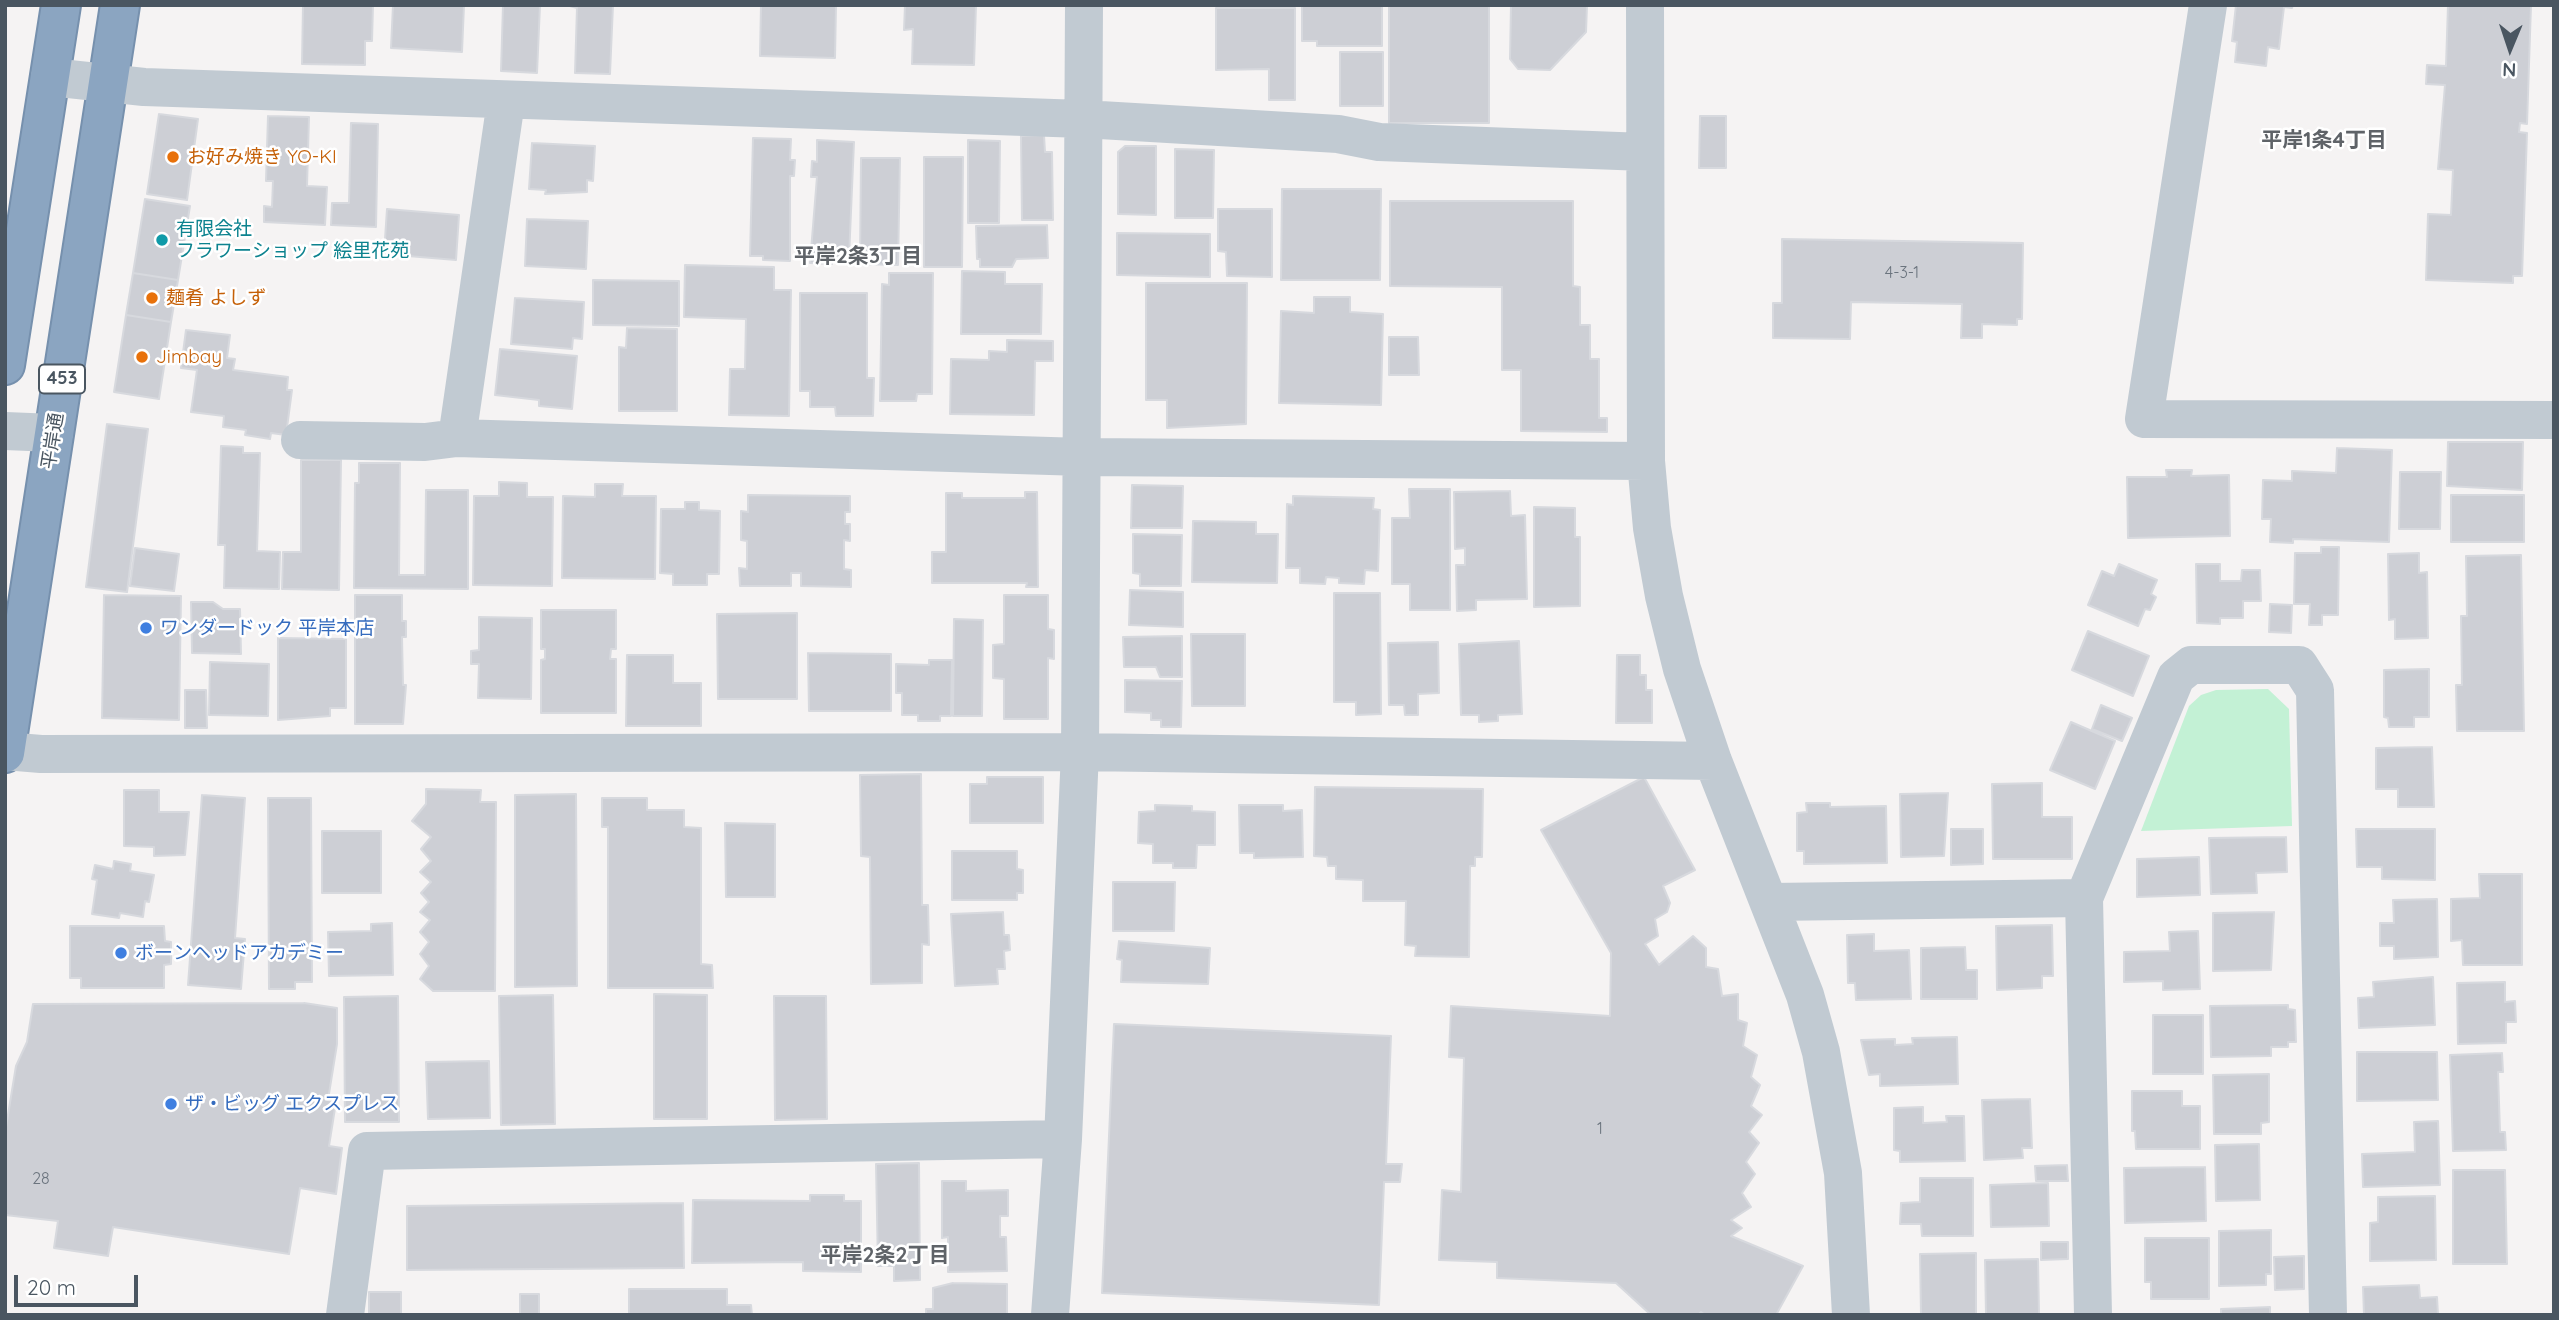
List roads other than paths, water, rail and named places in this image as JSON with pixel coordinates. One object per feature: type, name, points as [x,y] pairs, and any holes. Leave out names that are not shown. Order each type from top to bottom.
[{"type":"highway","points":[[5,365],[61,5]]},
{"type":"highway","name":"平岸通","points":[[5,752],[120,5]]},
{"type":"street","points":[[1050,1315],[1063,1139],[1080,752],[1084,5]]},
{"type":"street","points":[[1645,5],[1646,461],[1664,596],[1682,669],[1713,761],[1805,995],[1832,1097],[1843,1173],[1851,1315]]},
{"type":"street","points":[[2208,5],[2144,419],[2554,420]]},
{"type":"street","points":[[50,77],[108,84],[506,101],[1083,119],[1338,134],[1379,142],[1645,152]]},
{"type":"street","points":[[457,438],[506,101]]},
{"type":"street","points":[[5,431],[54,433]]},
{"type":"street","points":[[300,440],[425,442],[457,438],[1083,457],[1646,461]]},
{"type":"street","points":[[2093,1315],[2084,898],[2176,677],[2191,665],[2299,665],[2315,690],[2328,1315]]},
{"type":"street","points":[[5,752],[1080,752],[1713,761]]},
{"type":"street","points":[[1770,902],[2084,898]]},
{"type":"street","points":[[345,1315],[367,1151],[1063,1139]]},
{"type":"place","name":"お好み焼き YO-KI","points":[[173,157]]},
{"type":"place","name":"有限会社 フラワーショップ 絵里花苑","points":[[162,240]]},
{"type":"place","name":"麺肴 よしず","points":[[152,298]]},
{"type":"place","name":"Jimbay","points":[[142,357]]},
{"type":"place","name":"ワンダードック 平岸本店","points":[[146,628]]},
{"type":"place","name":"ボーンヘッドアカデミー","points":[[121,953]]},
{"type":"place","name":"ザ・ビッグ エクスプレス","points":[[171,1104]]},
{"type":"district","name":"平岸1条4丁目","points":[[2324,141]]},
{"type":"district","name":"平岸2条3丁目","points":[[858,257]]},
{"type":"district","name":"平岸2条2丁目","points":[[885,1256]]}]
